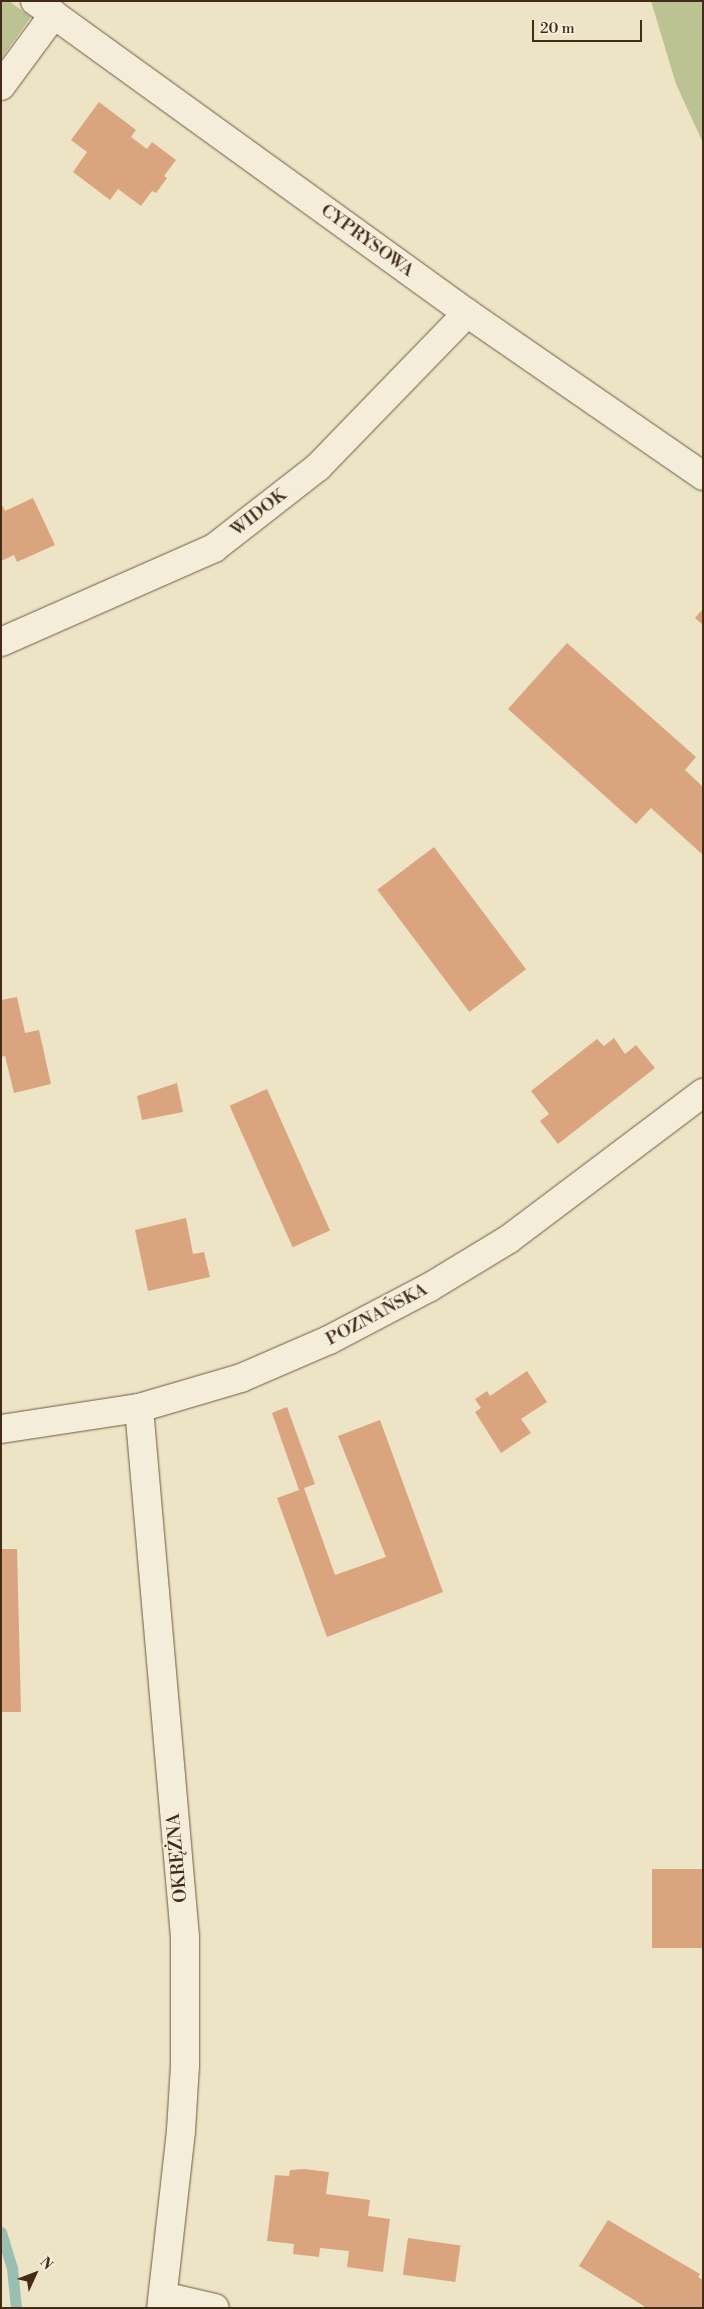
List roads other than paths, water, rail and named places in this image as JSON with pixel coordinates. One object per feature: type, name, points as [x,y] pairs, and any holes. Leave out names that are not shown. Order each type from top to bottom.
[{"type":"street","points":[[1,86],[44,8]]},
{"type":"street","name":"CYPRYSOWA","points":[[44,8],[467,313],[674,453],[703,476]]},
{"type":"street","name":"WIDOK","points":[[1,642],[214,548],[318,467],[467,313]]},
{"type":"street","name":"POZNAŃSKA","points":[[1,1429],[139,1408],[241,1378],[330,1340],[430,1287],[508,1239],[703,1092]]},
{"type":"street","name":"OKRĘŻNA","points":[[139,1408],[185,1946],[185,2065],[181,2131],[162,2302]]},
{"type":"street","points":[[162,2302],[215,2308]]},
{"type":"waterway","points":[[1,2232],[12,2268],[16,2308]]}]
